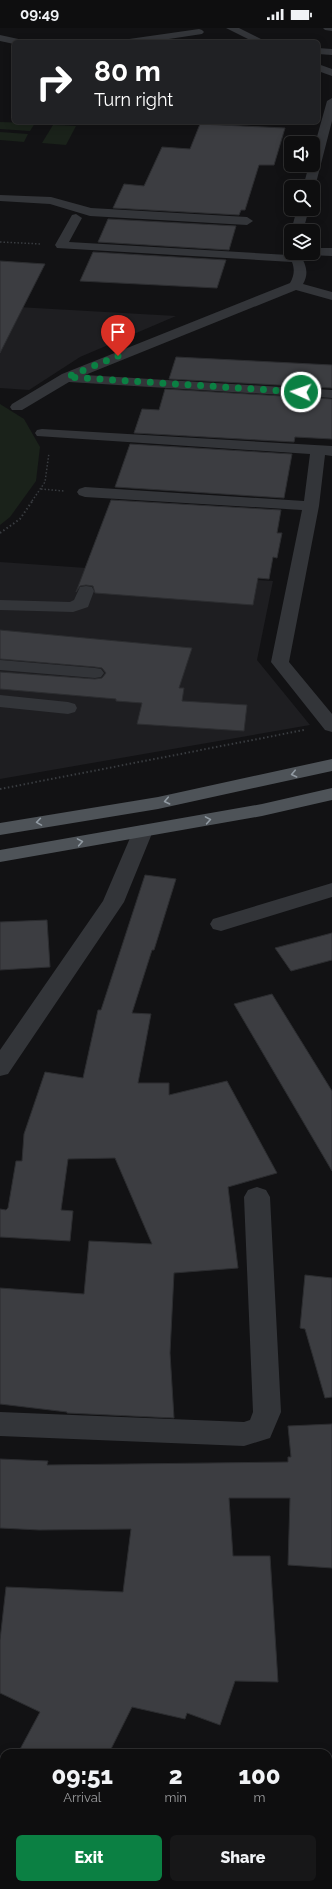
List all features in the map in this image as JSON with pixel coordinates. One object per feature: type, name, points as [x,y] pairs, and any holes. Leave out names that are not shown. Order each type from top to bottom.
[{"type":"main road","points":[[0,829],[158,803],[332,765]]},
{"type":"main road","points":[[0,856],[262,810],[332,794]]},
{"type":"street","points":[[231,28],[258,40]]},
{"type":"street","points":[[143,40],[198,32]]},
{"type":"street","points":[[0,38],[12,40]]},
{"type":"street","points":[[320,51],[332,52]]},
{"type":"street","points":[[320,68],[332,73]]},
{"type":"street","points":[[311,180],[332,101]]},
{"type":"street","points":[[0,198],[51,201],[90,212],[247,221]]},
{"type":"street","points":[[76,218],[61,245],[284,255]]},
{"type":"street","points":[[320,252],[332,252]]},
{"type":"street","points":[[17,407],[67,377],[295,286],[301,278],[300,266],[297,260]]},
{"type":"street","points":[[295,286],[332,296]]},
{"type":"street","points":[[67,377],[332,394]]},
{"type":"street","points":[[42,432],[325,451],[311,506],[280,662],[332,726]]},
{"type":"street","points":[[85,492],[311,506]]},
{"type":"street","points":[[0,605],[73,607],[82,603],[86,591]]},
{"type":"street","points":[[0,665],[95,674]]},
{"type":"street","points":[[0,701],[68,708]]},
{"type":"street","points":[[0,1068],[114,902],[142,831]]},
{"type":"street","points":[[221,924],[332,890]]},
{"type":"street","points":[[0,1424],[244,1434],[260,1429],[267,1412],[257,1197]]},
{"type":"path","points":[[0,242],[61,245]]},
{"type":"path","points":[[0,533],[20,520],[45,482]]},
{"type":"path","points":[[0,789],[332,726]]},
{"type":"shaded area","points":[[0,122],[12,122],[12,124],[34,124],[30,131],[0,129]]},
{"type":"shaded area","points":[[53,125],[76,126],[66,145],[42,143]]},
{"type":"shaded area","points":[[0,132],[28,134],[24,142],[0,140]]},
{"type":"shaded area","points":[[0,306],[176,316],[80,357],[29,390],[0,388]]},
{"type":"shaded area","points":[[0,404],[24,419],[40,447],[36,481],[10,517],[0,525]]},
{"type":"shaded area","points":[[0,562],[273,581],[257,660],[310,725],[0,779]]},
{"type":"building","points":[[200,124],[285,128],[274,165],[259,165],[245,210],[241,210],[239,215],[113,208],[124,184],[144,186],[162,147],[190,149]]},
{"type":"building","points":[[108,219],[236,226],[229,250],[98,242]]},
{"type":"building","points":[[93,252],[226,260],[217,288],[80,281]]},
{"type":"building","points":[[0,261],[45,264],[0,353]]},
{"type":"building","points":[[176,357],[332,365],[332,388],[169,379]]},
{"type":"building","points":[[165,389],[332,399],[332,439],[295,437],[294,442],[134,433],[142,409],[159,410]]},
{"type":"building","points":[[130,444],[292,454],[284,498],[115,487]]},
{"type":"building","points":[[111,500],[281,510],[277,533],[282,533],[277,558],[273,557],[269,579],[258,578],[253,605],[95,593],[93,586],[86,585],[80,586],[76,592]]},
{"type":"building","points":[[0,630],[192,648],[179,688],[184,688],[182,701],[247,705],[244,731],[137,724],[142,703],[116,701],[116,699],[0,689],[0,672],[95,679],[102,678],[106,673],[102,668],[95,667],[0,659]]},
{"type":"building","points":[[145,875],[176,879],[154,950],[152,950],[132,1013],[151,1014],[138,1083],[169,1083],[169,1095],[227,1081],[277,1173],[228,1187],[238,1268],[174,1273],[170,1353],[174,1418],[67,1413],[0,1404],[0,1288],[84,1294],[89,1241],[152,1244],[115,1158],[68,1159],[61,1210],[73,1211],[70,1241],[0,1237],[0,1209],[6,1210],[8,1208],[16,1161],[22,1161],[24,1134],[45,1072],[83,1078],[98,1010],[101,1010]]},
{"type":"building","points":[[47,920],[50,967],[0,970],[0,922]]},
{"type":"building","points":[[332,933],[332,960],[291,971],[275,948]]},
{"type":"building","points":[[272,994],[332,1091],[332,1171],[234,1004]]},
{"type":"building","points":[[305,1275],[332,1278],[332,1397],[325,1398],[305,1329],[300,1328]]},
{"type":"building","points":[[332,1424],[332,1568],[288,1565],[290,1498],[229,1498],[233,1556],[270,1556],[278,1682],[235,1681],[220,1725],[187,1713],[185,1719],[132,1707],[111,1749],[20,1749],[40,1712],[0,1693],[0,1640],[6,1587],[123,1592],[131,1529],[39,1530],[0,1528],[0,1459],[48,1461],[47,1465],[288,1462],[288,1457],[291,1457],[288,1426]]},
{"type":"route","points":[[118,356],[67,377],[301,392]]}]
